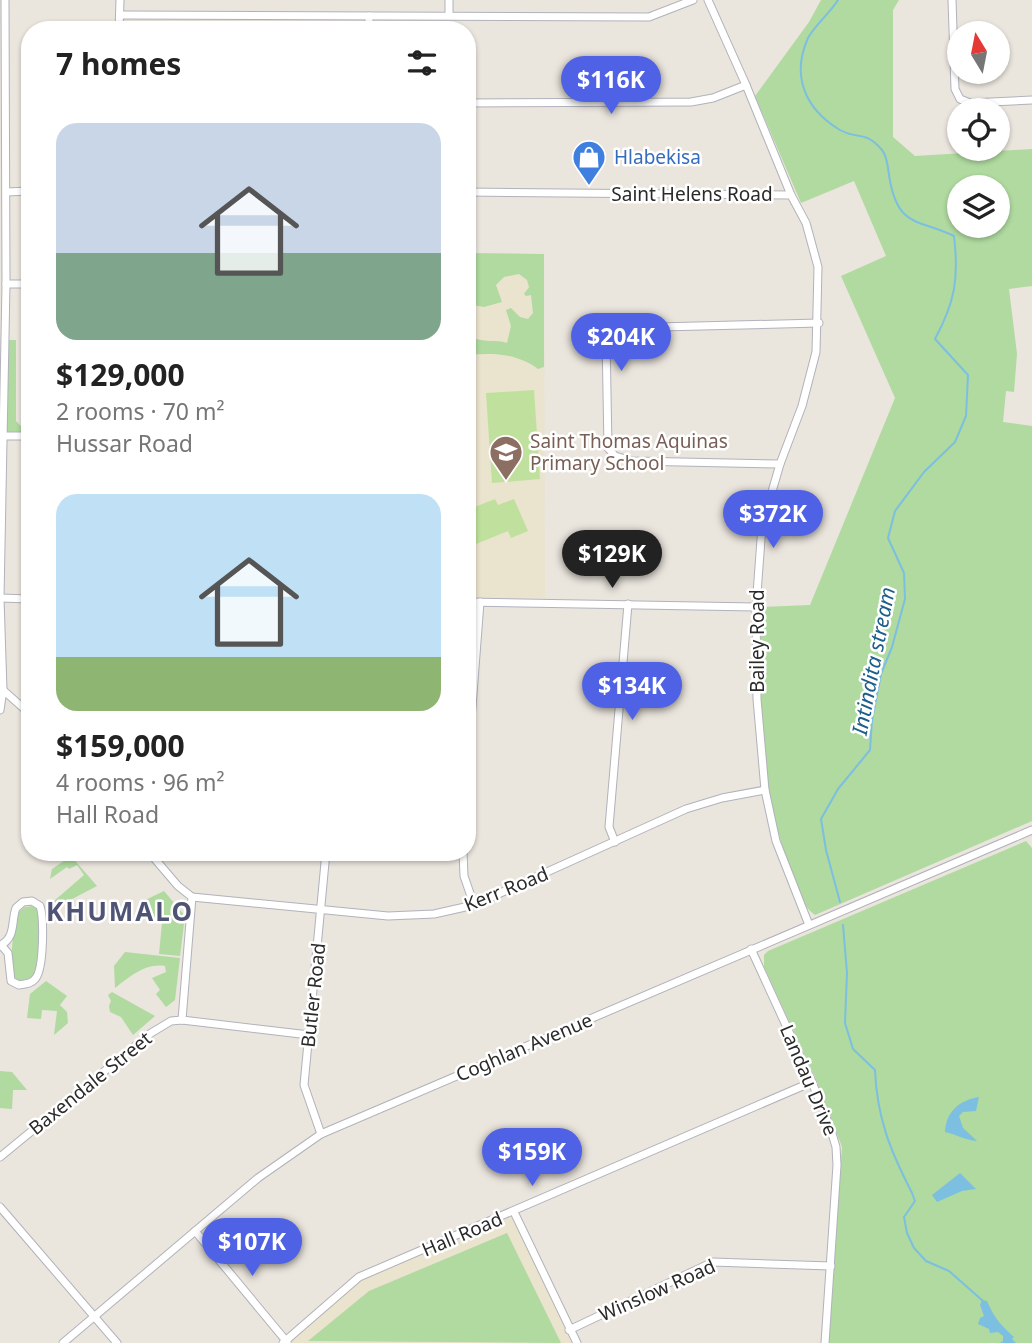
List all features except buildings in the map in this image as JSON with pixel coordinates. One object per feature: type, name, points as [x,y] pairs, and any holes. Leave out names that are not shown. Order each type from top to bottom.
[{"type":"street","points":[[0,710],[3,691],[1,551],[6,284],[3,259],[6,192],[3,142],[5,0]]},
{"type":"street","points":[[120,0],[120,21]]},
{"type":"street","points":[[449,0],[449,15]]},
{"type":"street","points":[[120,15],[649,17],[693,0]]},
{"type":"street","name":"Bailey Road","points":[[708,0],[791,195],[806,223],[818,267],[819,323],[812,372],[762,526],[756,607],[757,699],[765,790],[776,841],[809,925]]},
{"type":"street","points":[[951,0],[955,89],[960,99],[970,103],[1032,100]]},
{"type":"street","points":[[369,16],[369,21]]},
{"type":"street","points":[[476,103],[691,102],[713,98],[746,85]]},
{"type":"street","points":[[6,192],[21,191]]},
{"type":"street","name":"Saint Helens Road","points":[[476,192],[791,195]]},
{"type":"street","points":[[6,284],[21,284]]},
{"type":"street","points":[[780,464],[633,461],[615,456],[608,448],[606,337],[611,330],[619,328],[819,323]]},
{"type":"street","points":[[4,436],[21,436]]},
{"type":"street","points":[[1,598],[21,599]]},
{"type":"street","points":[[476,603],[756,607]]},
{"type":"street","points":[[476,655],[480,603]]},
{"type":"street","points":[[615,842],[609,827],[628,604]]},
{"type":"street","points":[[3,691],[21,706]]},
{"type":"street","name":"Kerr Road","points":[[192,897],[388,916],[434,914],[474,905],[702,803],[765,790]]},
{"type":"street","name":"Coghlan Avenue","points":[[63,1343],[258,1178],[321,1134],[1032,830]]},
{"type":"street","points":[[157,861],[178,886],[192,897],[182,1020]]},
{"type":"street","name":"Butler Road","points":[[321,1134],[304,1085],[325,861]]},
{"type":"street","points":[[463,861],[464,876],[474,905]]},
{"type":"street","points":[[32,901],[37,903],[43,916],[40,966],[35,979],[19,985],[13,983],[8,953],[1,944],[11,936],[14,911],[19,904],[32,901]]},
{"type":"street","name":"Landau Drive","points":[[751,950],[811,1082],[836,1147],[825,1343]]},
{"type":"street","name":"Baxendale Street","points":[[0,1157],[151,1033],[171,1021],[182,1020],[309,1035]]},
{"type":"street","name":"Hall Road","points":[[286,1342],[359,1277],[811,1082]]},
{"type":"street","points":[[0,1208],[117,1343]]},
{"type":"street","points":[[514,1212],[577,1343]]},
{"type":"street","points":[[195,1231],[286,1342]]},
{"type":"street","name":"Winslow Road","points":[[569,1330],[713,1262],[831,1266]]},
{"type":"shaded area","name":"Saint Thomas Aquinas Primary School","points":[[476,253],[544,254],[545,598],[476,598]]},
{"type":"shaded area","points":[[512,1216],[573,1343],[289,1341],[361,1279]]},
{"type":"green space","points":[[821,0],[899,0],[893,10],[893,137],[915,156],[947,154],[947,161],[1010,161],[1010,150],[1032,149],[1032,286],[1009,289],[1017,354],[1014,392],[1006,391],[1003,422],[1032,426],[1032,821],[815,915],[803,901],[784,850],[768,782],[762,712],[761,607],[810,605],[895,398],[841,276],[886,256],[854,181],[801,203],[755,96],[809,22]]},
{"type":"green space","points":[[476,253],[544,254],[544,367],[538,369],[504,355],[476,355],[476,338],[507,343],[511,326],[506,310],[511,308],[520,317],[528,319],[533,313],[531,295],[524,294],[529,287],[527,280],[519,274],[504,277],[496,285],[502,302],[484,307],[476,306]]},
{"type":"green space","points":[[8,340],[16,340],[16,421],[21,426],[21,432],[7,432]]},
{"type":"green space","points":[[534,390],[540,479],[492,483],[486,393]]},
{"type":"green space","points":[[495,499],[498,505],[514,499],[528,531],[511,538],[508,531],[476,544],[476,506]]},
{"type":"green space","points":[[1026,841],[1032,848],[1032,1343],[827,1343],[842,1147],[816,1079],[764,967],[764,955]]},
{"type":"green space","points":[[64,861],[75,861],[97,886],[53,909],[46,900],[54,901],[84,875],[77,865],[69,869],[67,867],[50,879],[52,869]]},
{"type":"green space","points":[[164,891],[185,916],[180,956],[159,954],[162,923],[147,921],[139,903]]},
{"type":"green space","points":[[33,906],[39,910],[41,919],[37,972],[35,977],[17,981],[12,957],[17,913],[25,907]]},
{"type":"green space","points":[[125,952],[180,958],[175,1000],[166,1007],[156,994],[160,990],[152,978],[166,972],[165,966],[145,968],[115,988],[114,966]]},
{"type":"green space","points":[[46,981],[67,996],[60,1005],[67,1012],[68,1023],[54,1035],[57,1011],[42,1010],[41,1019],[27,1018],[30,994]]},
{"type":"green space","points":[[112,992],[155,1016],[133,1035],[121,1017],[110,1012],[111,1001],[108,995]]},
{"type":"green space","points":[[0,1071],[12,1072],[27,1090],[13,1090],[12,1109],[0,1108]]},
{"type":"green space","points":[[507,1233],[561,1343],[308,1341],[369,1291]]},
{"type":"water","points":[[979,1097],[976,1111],[963,1112],[959,1116],[963,1128],[977,1141],[945,1132],[954,1109],[965,1101]]},
{"type":"water","points":[[960,1173],[976,1189],[962,1191],[937,1202],[932,1195]]},
{"type":"water","points":[[982,1300],[987,1301],[995,1317],[1014,1337],[1012,1339],[1016,1343],[1000,1343],[1003,1336],[998,1332],[990,1333],[989,1329],[978,1324],[984,1316],[980,1305]]},
{"type":"waterway","name":"Intindita stream","points":[[838,0],[808,38],[801,65],[804,90],[810,102],[828,122],[846,133],[871,140],[882,150],[887,160],[894,196],[905,215],[954,236],[954,289],[935,339],[968,375],[966,416],[955,442],[924,472],[895,511],[888,538],[904,573],[905,599],[892,647],[881,674],[872,720],[870,750],[838,789],[821,819],[840,902]]},
{"type":"waterway","points":[[843,925],[847,973],[845,1023],[853,1049],[875,1070],[886,1133],[915,1201],[904,1217],[907,1233],[914,1248],[926,1261],[949,1271],[983,1301]]},
{"type":"place","name":"Hlabekisa","points":[[589,187]]},
{"type":"place","name":"Saint Thomas Aquinas Primary School","points":[[506,482]]},
{"type":"district","name":"KHUMALO","points":[[120,912]]}]
